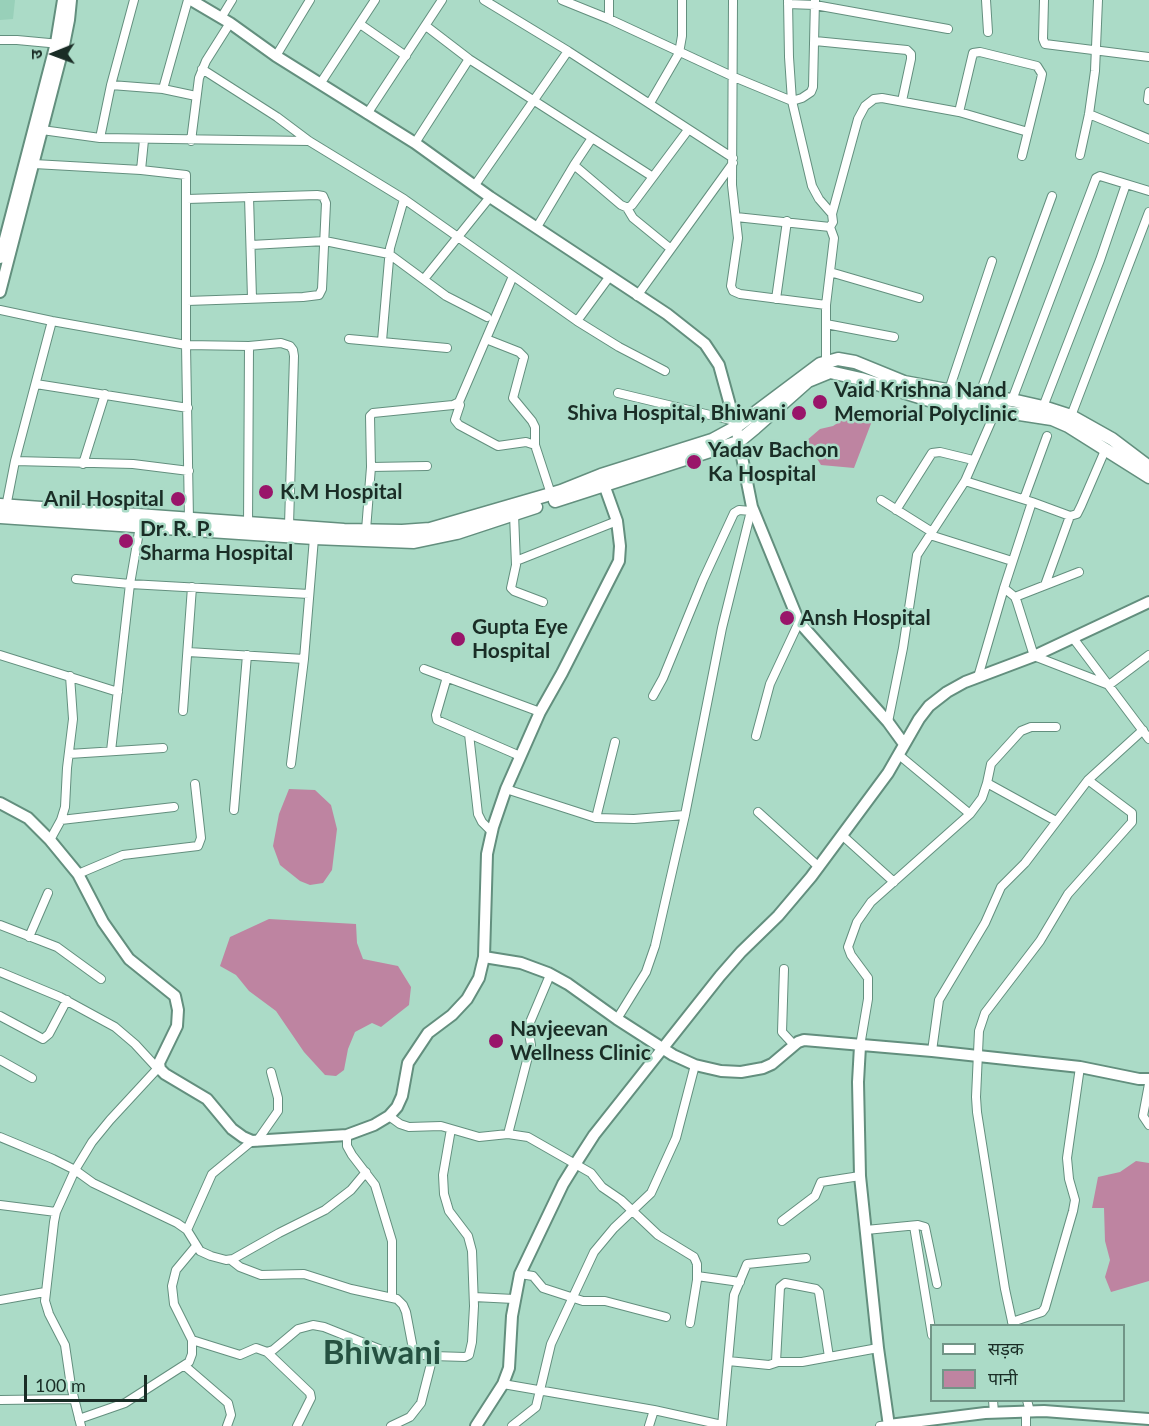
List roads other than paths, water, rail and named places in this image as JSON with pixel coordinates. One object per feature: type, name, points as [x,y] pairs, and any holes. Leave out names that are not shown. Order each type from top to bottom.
[{"type":"main road","points":[[2,510],[189,519],[314,538],[414,542],[457,533],[514,514],[712,440],[826,361],[837,360],[855,362],[904,382],[979,396],[1052,419],[1106,448],[1149,477]]},
{"type":"main road","points":[[2,510],[140,526],[248,528],[289,525],[366,530],[430,529],[738,442],[808,381],[830,372],[929,399],[1043,406],[1071,416],[1112,439],[1149,467]]},
{"type":"street","points":[[0,292],[42,130],[60,44],[63,0]]},
{"type":"street","points":[[0,258],[60,44],[69,20],[71,0]]},
{"type":"street","points":[[100,138],[111,85],[134,0]]},
{"type":"street","points":[[163,89],[189,0],[226,20],[276,56],[415,143],[490,197],[667,314],[713,353],[719,365],[735,424],[751,509],[799,622],[888,722],[904,744]]},
{"type":"street","points":[[191,141],[196,96],[202,69],[226,20],[232,0]]},
{"type":"street","points":[[276,56],[310,0]]},
{"type":"street","points":[[320,84],[375,0]]},
{"type":"street","points":[[367,114],[442,0]]},
{"type":"street","points":[[484,0],[650,103],[734,160]]},
{"type":"street","points":[[562,0],[609,19],[734,77],[792,100],[802,98],[811,92],[813,87],[815,3]]},
{"type":"street","points":[[609,0],[609,19]]},
{"type":"street","points":[[650,103],[679,53],[682,36],[682,0]]},
{"type":"street","points":[[733,0],[733,194],[738,245],[731,280],[732,289],[740,294],[826,305]]},
{"type":"street","points":[[986,0],[988,32]]},
{"type":"street","points":[[1044,0],[1043,42],[1049,45],[1149,57]]},
{"type":"street","points":[[1080,155],[1089,114],[1096,49],[1098,0]]},
{"type":"street","points":[[832,214],[819,200],[810,181],[792,100],[788,2],[815,3],[948,29]]},
{"type":"street","points":[[360,24],[406,56]]},
{"type":"street","points":[[426,26],[469,59],[653,177]]},
{"type":"street","points":[[0,40],[60,44]]},
{"type":"street","points":[[814,41],[907,50],[911,54],[911,59],[902,101]]},
{"type":"street","points":[[475,185],[568,51]]},
{"type":"street","points":[[959,112],[973,53],[980,52],[1037,66],[1042,74],[1022,156]]},
{"type":"street","points":[[415,143],[469,59]]},
{"type":"street","points":[[202,69],[277,117],[309,141],[404,199],[577,321],[619,347],[665,371]]},
{"type":"street","points":[[111,85],[163,89],[196,96]]},
{"type":"street","points":[[1149,92],[1149,100]]},
{"type":"street","points":[[826,361],[826,305],[834,238],[830,227],[861,112],[874,99],[882,98],[959,112],[1028,132]]},
{"type":"street","points":[[1089,114],[1149,139]]},
{"type":"street","points":[[627,208],[632,205],[688,129]]},
{"type":"street","points":[[42,130],[100,138],[144,140],[309,141]]},
{"type":"street","points":[[537,227],[592,138]]},
{"type":"street","points":[[141,170],[144,140]]},
{"type":"street","points":[[638,296],[734,160]]},
{"type":"street","points":[[34,164],[186,174],[189,519]]},
{"type":"street","points":[[574,165],[627,208],[633,218],[671,249]]},
{"type":"street","points":[[888,722],[903,648],[915,561],[921,548],[965,481],[973,460],[1003,403],[1093,184],[1100,176],[1149,191]]},
{"type":"street","points":[[1043,406],[1100,260],[1126,184]]},
{"type":"street","points":[[187,199],[322,196],[326,203],[322,290],[319,295],[187,300]]},
{"type":"street","points":[[979,396],[1052,196]]},
{"type":"street","points":[[249,197],[252,298]]},
{"type":"street","points":[[424,279],[490,197]]},
{"type":"street","points":[[382,341],[389,254],[404,199]]},
{"type":"street","points":[[1071,416],[1149,212]]},
{"type":"street","points":[[736,217],[830,227]]},
{"type":"street","points":[[776,299],[787,221]]},
{"type":"street","points":[[251,245],[325,241],[389,254],[446,296],[486,317]]},
{"type":"street","points":[[949,390],[992,261]]},
{"type":"street","points":[[830,272],[919,298]]},
{"type":"street","points":[[513,276],[459,402],[455,420],[459,425],[498,446],[526,442],[535,444]]},
{"type":"street","points":[[577,321],[610,276]]},
{"type":"street","points":[[0,310],[186,345],[249,346],[281,343],[290,346],[293,350],[289,525]]},
{"type":"street","points":[[2,510],[52,321]]},
{"type":"street","points":[[826,324],[894,337]]},
{"type":"street","points":[[349,339],[447,348]]},
{"type":"street","points":[[486,339],[519,352],[524,357],[513,398],[534,425],[535,444],[551,494]]},
{"type":"street","points":[[248,528],[249,346]]},
{"type":"street","points":[[36,384],[188,408]]},
{"type":"street","points":[[618,393],[735,424]]},
{"type":"street","points":[[83,464],[105,394]]},
{"type":"street","points":[[366,530],[372,414],[453,405],[459,402]]},
{"type":"street","points":[[978,677],[1047,436]]},
{"type":"street","points":[[965,481],[1028,500],[1070,516],[1077,514],[1106,448]]},
{"type":"street","points":[[896,510],[932,453],[940,452],[973,460]]},
{"type":"street","points":[[15,460],[133,464],[189,471]]},
{"type":"street","points":[[371,467],[427,466]]},
{"type":"street","points":[[0,972],[67,1000],[121,1031],[165,1074],[207,1100],[232,1129],[243,1137],[254,1141],[347,1135],[367,1128],[389,1116],[400,1101],[406,1070],[412,1055],[429,1033],[452,1015],[467,999],[479,978],[484,957],[487,854],[506,789],[540,712],[616,567],[620,546],[617,521],[603,481]]},
{"type":"street","points":[[881,500],[931,533],[1012,561]]},
{"type":"street","points":[[653,696],[666,672],[702,580],[724,534],[736,512],[751,509]]},
{"type":"street","points":[[617,1019],[650,961],[685,815],[722,628],[751,509]]},
{"type":"street","points":[[514,514],[516,561],[511,587],[512,590],[543,602]]},
{"type":"street","points":[[1045,585],[1070,516]]},
{"type":"street","points":[[516,561],[617,521]]},
{"type":"street","points":[[111,751],[130,584],[140,526]]},
{"type":"street","points":[[291,764],[314,538]]},
{"type":"street","points":[[1015,597],[1079,572]]},
{"type":"street","points":[[76,579],[309,594]]},
{"type":"street","points":[[183,711],[192,586]]},
{"type":"street","points":[[1004,588],[1015,597],[1034,656]]},
{"type":"street","points":[[476,1426],[503,1384],[511,1355],[514,1299],[520,1274],[558,1194],[576,1163],[594,1135],[734,960],[778,916],[843,836],[888,773],[919,718],[929,706],[947,692],[978,677],[1034,656],[1149,602]]},
{"type":"street","points":[[756,736],[770,684],[799,622]]},
{"type":"street","points":[[1073,638],[1149,739]]},
{"type":"street","points":[[188,652],[303,659]]},
{"type":"street","points":[[0,655],[118,692]]},
{"type":"street","points":[[234,810],[247,655]]},
{"type":"street","points":[[1109,685],[1149,655]]},
{"type":"street","points":[[1034,656],[1109,685]]},
{"type":"street","points":[[424,669],[540,712]]},
{"type":"street","points":[[50,840],[65,807],[73,718],[70,676]]},
{"type":"street","points":[[447,677],[437,720],[520,756]]},
{"type":"street","points":[[1056,727],[1031,727],[1021,731],[991,764],[982,798],[969,814],[863,911],[856,922],[849,943],[849,951],[868,978],[868,999],[860,1046],[858,1082],[860,1176],[886,1426],[994,1413],[1059,1412],[1149,1419]]},
{"type":"street","points":[[932,1051],[936,1010],[943,990],[985,923],[1001,887],[1025,863],[1088,780],[1143,730]]},
{"type":"street","points":[[469,734],[478,814],[492,832]]},
{"type":"street","points":[[596,818],[615,742]]},
{"type":"street","points":[[69,754],[163,747]]},
{"type":"street","points":[[899,755],[969,814]]},
{"type":"street","points":[[1080,1067],[1067,1158],[1069,1179],[1075,1200],[1073,1211],[1045,1308],[1042,1312],[1013,1324],[1005,1288],[977,1112],[979,1031],[985,1013],[1040,941],[1068,894],[1132,822],[1132,813],[1088,780]]},
{"type":"street","points":[[987,783],[1056,821]]},
{"type":"street","points":[[78,874],[123,855],[198,846],[201,838],[195,784]]},
{"type":"street","points":[[506,789],[596,818],[634,819],[685,815]]},
{"type":"street","points":[[0,803],[28,819],[50,840],[78,874],[103,922],[129,959],[175,996],[178,1010],[177,1026],[158,1068],[99,1132],[75,1170],[56,1212],[45,1292],[46,1307],[63,1339],[80,1423],[125,1403],[184,1366],[192,1354],[192,1341],[174,1304],[172,1286],[176,1270],[196,1246]]},
{"type":"street","points":[[61,820],[174,807]]},
{"type":"street","points":[[758,812],[819,867]]},
{"type":"street","points":[[843,836],[894,882]]},
{"type":"street","points":[[29,937],[48,893]]},
{"type":"street","points":[[0,925],[62,950],[101,979]]},
{"type":"street","points":[[484,957],[521,963],[550,975],[568,984],[663,1048],[695,1065],[730,1073],[752,1071],[772,1064],[794,1045],[804,1040],[1080,1067],[1149,1079]]},
{"type":"street","points":[[784,969],[781,1028],[783,1034],[794,1045]]},
{"type":"street","points":[[508,1134],[531,1045],[528,1027],[550,975]]},
{"type":"street","points":[[0,1017],[43,1039],[50,1034],[67,1000]]},
{"type":"street","points":[[0,1060],[32,1078]]},
{"type":"street","points":[[512,1426],[534,1410],[551,1344],[594,1252],[606,1235],[651,1193],[674,1143],[695,1065]]},
{"type":"street","points":[[187,1230],[212,1174],[254,1141],[277,1113],[271,1072]]},
{"type":"street","points":[[1149,1084],[1143,1116],[1149,1125]]},
{"type":"street","points":[[389,1116],[405,1126],[439,1125],[479,1137],[508,1134],[528,1137],[594,1175],[602,1187],[621,1200],[658,1235],[694,1257],[697,1276],[690,1323]]},
{"type":"street","points":[[267,1352],[298,1329],[313,1325],[324,1327],[376,1348],[434,1356],[465,1357],[469,1355],[473,1331],[474,1297],[471,1245],[463,1228],[449,1211],[444,1194],[443,1175],[451,1129]]},
{"type":"street","points":[[347,1135],[349,1149],[376,1189],[393,1244],[392,1296]]},
{"type":"street","points":[[0,1137],[75,1170],[93,1183],[187,1230],[200,1251],[211,1256],[231,1260],[240,1267],[261,1275],[304,1274],[351,1289],[392,1296],[403,1305],[414,1354]]},
{"type":"street","points":[[231,1260],[325,1210],[351,1190],[366,1172]]},
{"type":"street","points":[[782,1221],[815,1196],[821,1182],[860,1176]]},
{"type":"street","points":[[0,1205],[56,1212]]},
{"type":"street","points":[[866,1230],[922,1225],[927,1230],[937,1284]]},
{"type":"street","points":[[914,1226],[930,1324]]},
{"type":"street","points":[[503,1384],[654,1410],[722,1426],[734,1295],[747,1264],[806,1257]]},
{"type":"street","points":[[520,1274],[533,1276],[543,1288],[583,1301],[605,1301],[666,1317]]},
{"type":"street","points":[[697,1276],[740,1282]]},
{"type":"street","points":[[776,1362],[780,1287],[785,1283],[816,1289],[819,1292],[829,1357]]},
{"type":"street","points":[[0,1300],[45,1292]]},
{"type":"street","points":[[474,1297],[514,1299]]},
{"type":"street","points":[[192,1341],[240,1355],[256,1348],[267,1352],[310,1393],[311,1398],[297,1426]]},
{"type":"street","points":[[728,1361],[765,1365],[776,1362],[802,1362],[878,1348]]},
{"type":"street","points":[[391,1426],[410,1417],[421,1403],[434,1356]]},
{"type":"street","points":[[184,1366],[228,1403],[231,1415],[227,1426]]},
{"type":"street","points":[[0,1400],[74,1399]]},
{"type":"street","points":[[993,1402],[994,1413]]},
{"type":"street","points":[[1026,1426],[1027,1402]]},
{"type":"street","points":[[650,1426],[654,1410]]},
{"type":"water","points":[[851,406],[858,411],[858,418],[872,421],[854,468],[821,465],[806,441],[820,429],[833,426],[847,417]]},
{"type":"water","points":[[289,789],[315,790],[331,805],[337,829],[332,870],[323,883],[310,885],[300,881],[280,865],[273,846],[279,814]]},
{"type":"water","points":[[269,919],[356,924],[357,943],[363,959],[398,966],[411,987],[409,1005],[381,1027],[372,1023],[355,1032],[348,1049],[344,1070],[336,1076],[325,1075],[304,1052],[276,1011],[249,991],[236,975],[220,966],[230,937]]},
{"type":"water","points":[[1136,1161],[1149,1163],[1149,1281],[1111,1292],[1105,1277],[1110,1260],[1105,1241],[1104,1208],[1092,1208],[1098,1177],[1120,1172]]},
{"type":"place","name":"Vaid Krishna Nand Memorial Polyclinic","points":[[820,402]]},
{"type":"place","name":"Shiva Hospital, Bhiwani","points":[[799,413]]},
{"type":"place","name":"Yadav Bachon Ka Hospital","points":[[694,462]]},
{"type":"place","name":"K.M Hospital","points":[[266,492]]},
{"type":"place","name":"Anil Hospital","points":[[178,499]]},
{"type":"place","name":"Dr. R. P. Sharma Hospital","points":[[126,541]]},
{"type":"place","name":"Ansh Hospital","points":[[787,618]]},
{"type":"place","name":"Gupta Eye Hospital","points":[[458,639]]},
{"type":"place","name":"Navjeevan Wellness Clinic","points":[[496,1041]]},
{"type":"district","name":"Bhiwani","points":[[382,1353]]}]
